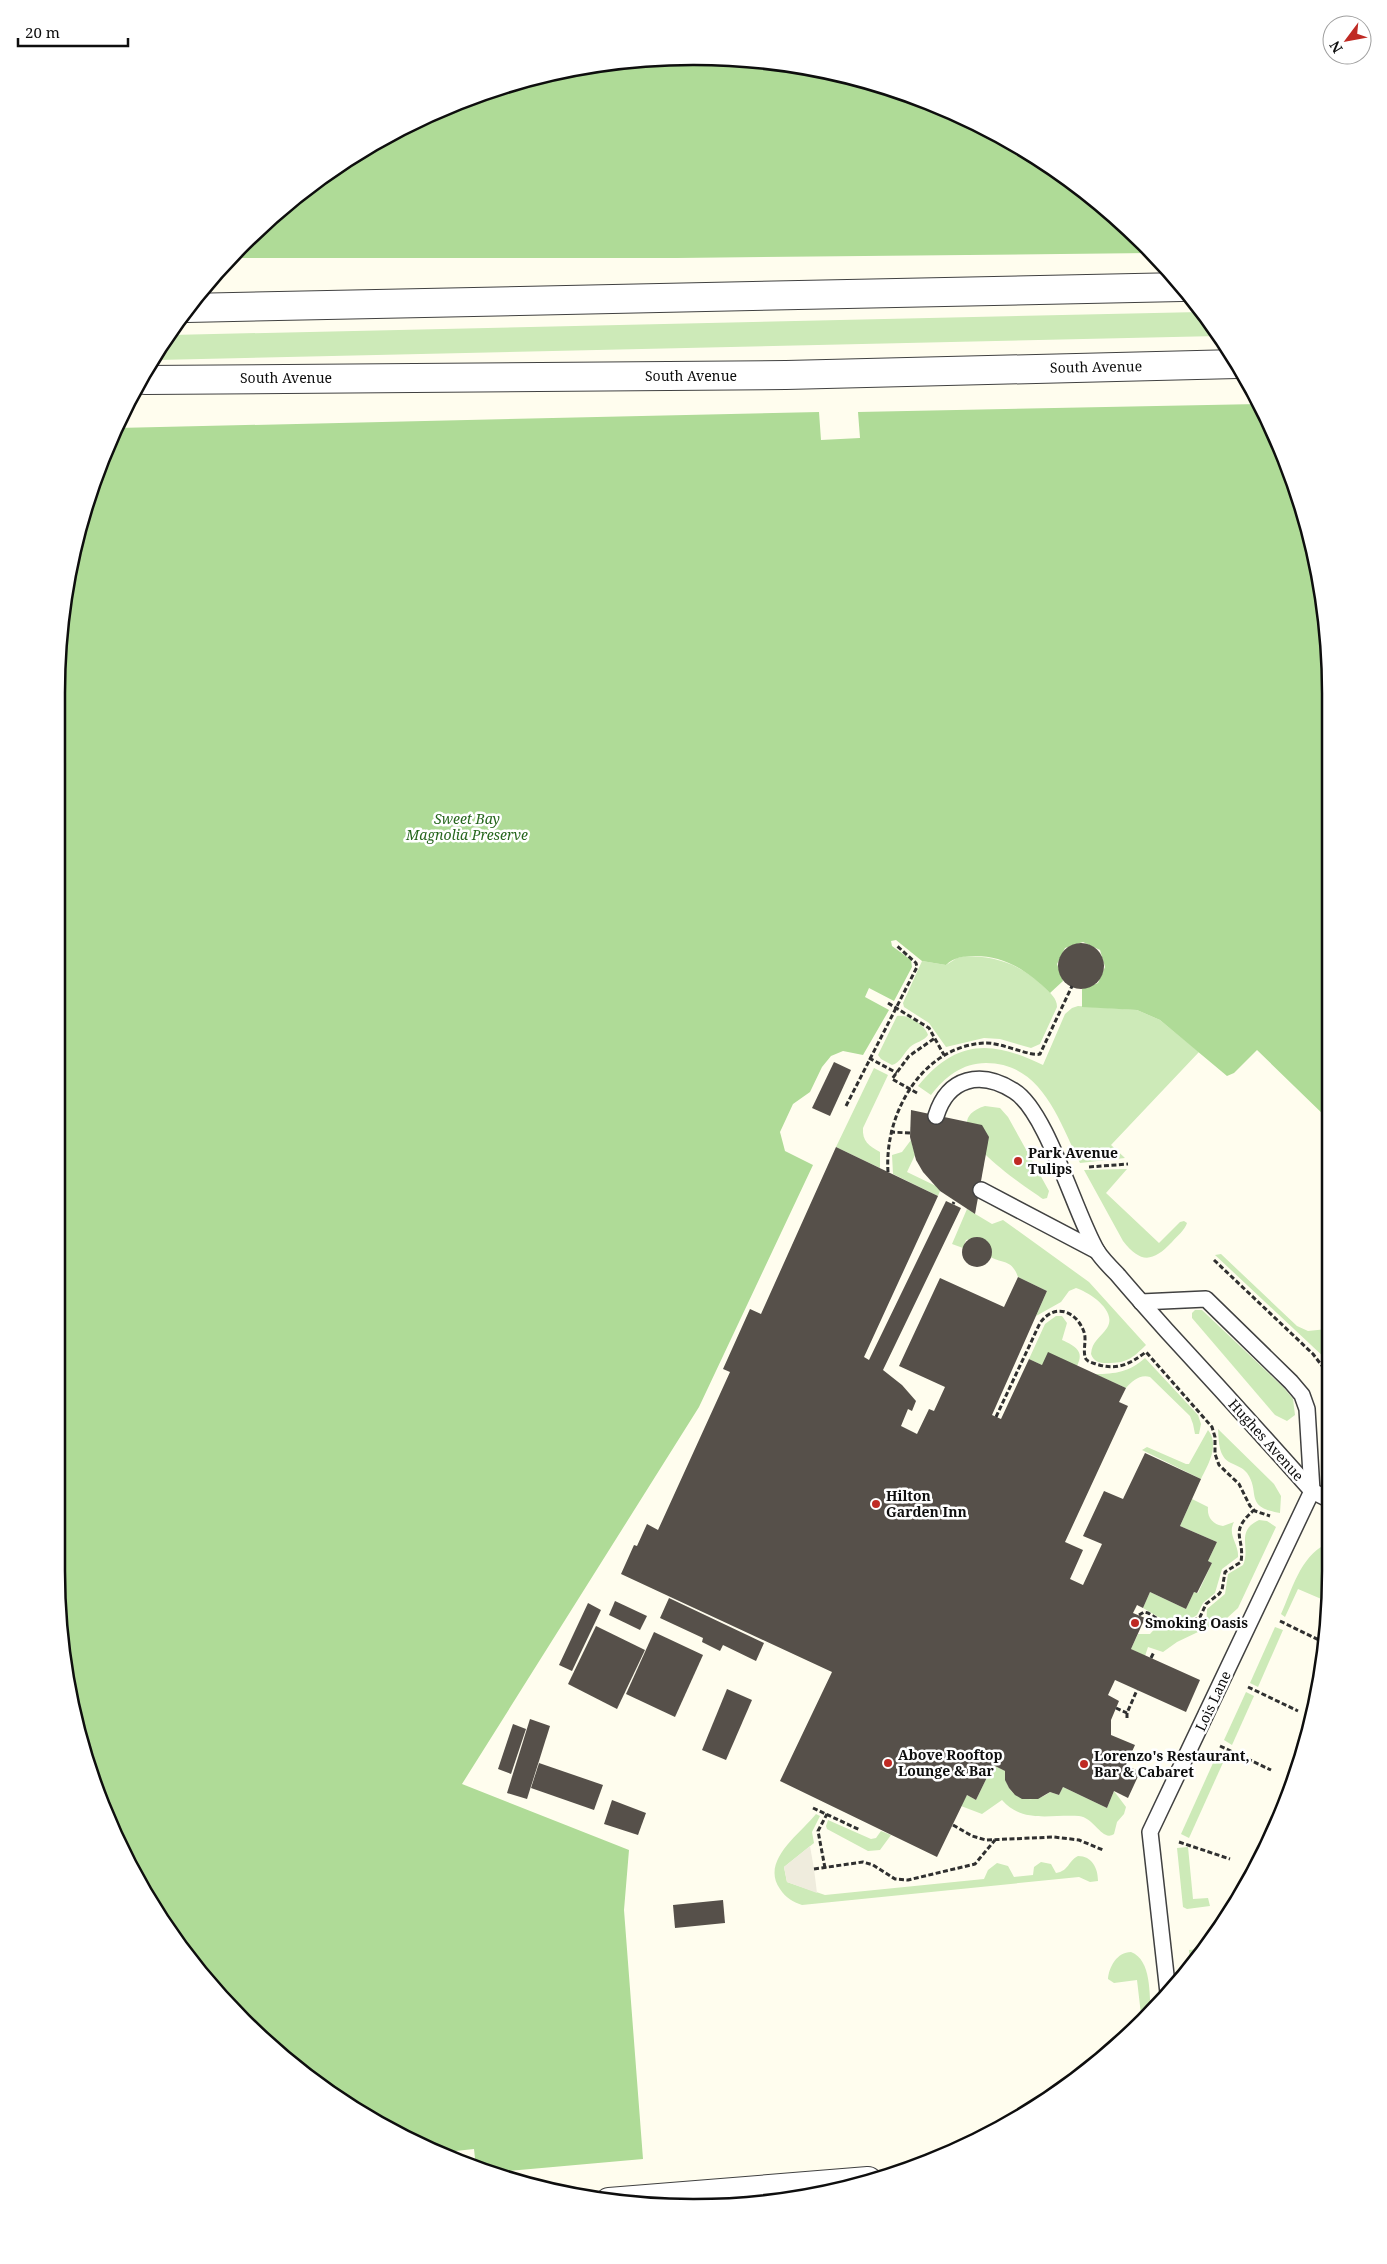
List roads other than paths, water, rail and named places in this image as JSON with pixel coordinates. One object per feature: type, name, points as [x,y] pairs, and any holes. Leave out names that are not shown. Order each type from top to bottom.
[{"type":"street","points":[[198,308],[1173,287]]},
{"type":"street","name":"South Avenue","points":[[149,380],[786,375],[1229,364]]},
{"type":"street","points":[[657,2198],[828,2184]]},
{"type":"lane","name":"Hughes Avenue","points":[[936,1116],[942,1100],[949,1091],[958,1084],[970,1080],[994,1081],[1015,1091],[1029,1107],[1043,1130],[1097,1252],[1312,1490]]},
{"type":"lane","name":"Hughes Avenue","points":[[981,1190],[1097,1252]]},
{"type":"lane","name":"Hughes Avenue","points":[[1141,1302],[1206,1299],[1291,1382],[1302,1396],[1307,1409],[1312,1490]]},
{"type":"lane","points":[[1312,1490],[1322,1496]]},
{"type":"lane","name":"Lois Lane","points":[[1167,1984],[1150,1832],[1312,1490]]},
{"type":"place","name":"Park Avenue Tulips","points":[[1018,1161]]},
{"type":"place","name":"Hilton Garden Inn","points":[[876,1504]]},
{"type":"place","name":"Smoking Oasis","points":[[1135,1623]]},
{"type":"place","name":"Above Rooftop Lounge & Bar","points":[[888,1763]]},
{"type":"place","name":"Lorenzo's Restaurant, Bar & Cabaret","points":[[1084,1764]]},
{"type":"park label","name":"Sweet Bay Magnolia Preserve","points":[[467,828]]}]
